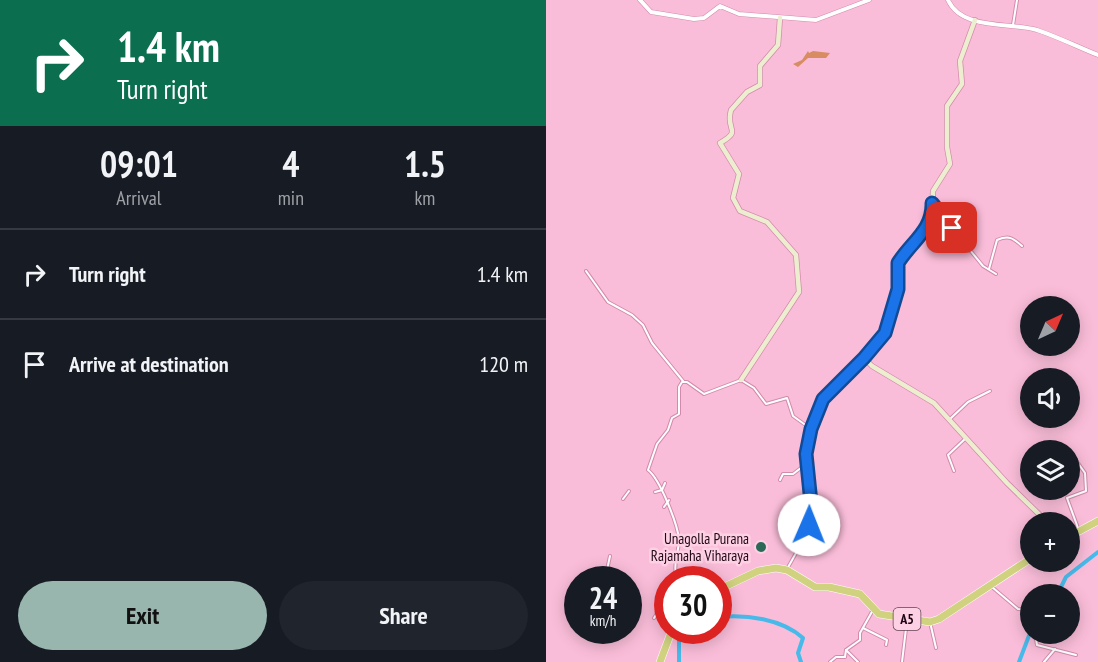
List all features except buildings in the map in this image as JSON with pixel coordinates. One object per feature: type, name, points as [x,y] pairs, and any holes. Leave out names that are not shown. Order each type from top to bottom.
[{"type":"highway","points":[[1080,530],[1098,521]]},
{"type":"highway","name":"A5","points":[[781,569],[815,587],[830,587],[860,594],[879,614],[930,622],[939,620],[1020,566]]},
{"type":"highway","points":[[732,583],[758,571],[781,569]]},
{"type":"highway","points":[[660,662],[667,644]]},
{"type":"main road","points":[[741,381],[799,292],[796,255],[763,219],[740,211],[733,198],[739,174],[720,143],[729,140],[733,135],[731,110],[747,92],[760,85],[760,66],[778,45],[780,18]]},
{"type":"main road","points":[[975,20],[960,61],[962,84],[947,106],[947,147],[950,164],[933,191],[932,214],[926,230],[898,263],[898,289],[885,333],[864,358],[872,366],[927,398],[950,419],[1037,512]]},
{"type":"street","points":[[640,0],[651,12],[694,19],[704,18],[720,6],[735,13],[816,20],[869,0]]},
{"type":"street","points":[[948,0],[958,12],[975,20],[989,25],[1013,25],[1035,30],[1098,55]]},
{"type":"street","points":[[1013,25],[1017,0]]},
{"type":"street","points":[[932,203],[988,269],[996,274]]},
{"type":"street","points":[[988,269],[997,240],[1005,237],[1013,238],[1022,246]]},
{"type":"street","points":[[586,271],[608,302],[632,315],[643,325],[652,343],[684,382],[704,394],[741,381],[754,388],[766,404],[787,398],[793,416],[811,429]]},
{"type":"street","points":[[781,569],[809,525],[811,503],[806,464],[811,429],[823,399],[864,358]]},
{"type":"street","points":[[677,566],[679,540],[662,490],[655,475],[648,470],[657,444],[668,430],[672,418],[679,414],[679,387],[684,382]]},
{"type":"street","points":[[950,419],[968,402],[990,391]]},
{"type":"street","points":[[954,471],[948,455],[966,438]]},
{"type":"street","points":[[780,480],[783,474],[792,474],[806,464]]},
{"type":"street","points":[[1080,466],[1085,473],[1086,491],[1080,493]]},
{"type":"street","points":[[662,490],[665,483]]},
{"type":"street","points":[[655,492],[662,490]]},
{"type":"street","points":[[623,499],[629,491]]},
{"type":"street","points":[[666,506],[669,500]]},
{"type":"street","points":[[608,566],[610,556]]},
{"type":"street","points":[[990,585],[1020,609]]},
{"type":"street","points":[[830,662],[836,657],[845,657],[846,650],[862,638],[860,633],[873,610]]},
{"type":"street","points":[[902,662],[907,619]]},
{"type":"street","points":[[930,622],[936,648]]},
{"type":"street","points":[[863,628],[887,640],[886,645]]},
{"type":"street","points":[[1037,644],[1076,655]]},
{"type":"street","points":[[1044,662],[1055,649]]},
{"type":"street","points":[[846,650],[858,662]]},
{"type":"shaded area","points":[[808,51],[809,53],[813,51],[830,53],[826,58],[808,58],[798,67],[793,64],[802,60]]},
{"type":"waterway","points":[[1062,584],[1066,577],[1098,552]]},
{"type":"waterway","points":[[732,616],[752,617],[785,626],[803,638],[798,653],[801,662]]},
{"type":"waterway","points":[[679,644],[679,662]]},
{"type":"waterway","points":[[1019,662],[1026,644]]},
{"type":"place","name":"Unagolla Purana Rajamaha Viharaya","points":[[761,547]]},
{"type":"route","points":[[809,525],[811,503],[807,484],[806,454],[820,402],[864,358],[885,333],[898,289],[896,268],[904,254],[926,230],[932,214],[932,203],[952,228]]}]
